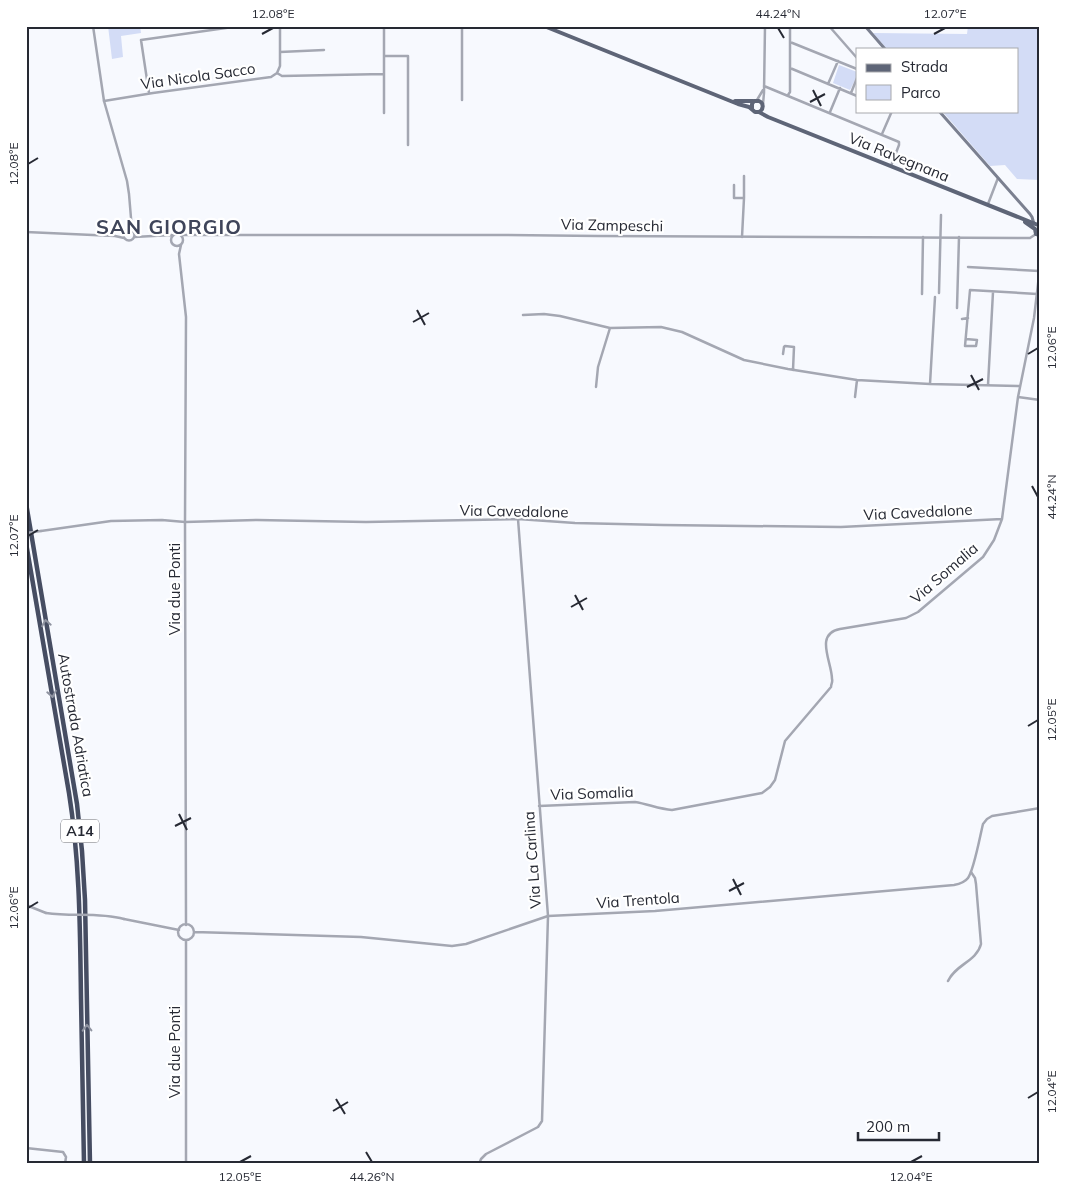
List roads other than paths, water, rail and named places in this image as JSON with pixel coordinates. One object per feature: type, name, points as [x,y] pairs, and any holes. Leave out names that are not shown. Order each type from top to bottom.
[{"type":"highway","name":"Autostrada Adriatica","points":[[26,503],[77,804],[82,851],[86,947],[90,1164]]},
{"type":"highway","name":"Autostrada Adriatica","points":[[26,543],[69,793],[76,848],[80,945],[84,1164]]},
{"type":"main road","points":[[544,26],[749,107],[755,112],[758,112],[763,107]]},
{"type":"main road","points":[[865,26],[884,48]]},
{"type":"main road","points":[[752,109],[752,104],[755,101]]},
{"type":"main road","points":[[733,102],[760,102],[768,117]]},
{"type":"main road","name":"Via Ravegnana","points":[[758,112],[987,206],[1027,220],[1037,229]]},
{"type":"main road","points":[[940,112],[1026,209],[1037,229]]},
{"type":"main road","points":[[1026,209],[1030,218],[1027,220]]},
{"type":"main road","name":"Via Ravegnana","points":[[1022,219],[1037,229]]},
{"type":"street","points":[[93,26],[104,102],[127,181],[134,237]]},
{"type":"street","points":[[149,94],[141,40],[240,26]]},
{"type":"street","name":"Via Nicola Sacco","points":[[104,102],[271,77],[277,73],[280,66],[280,26]]},
{"type":"street","points":[[384,26],[384,113]]},
{"type":"street","points":[[462,26],[462,100]]},
{"type":"street","points":[[763,107],[765,26]]},
{"type":"street","points":[[788,95],[790,92],[790,26]]},
{"type":"street","points":[[829,26],[856,57]]},
{"type":"street","points":[[790,42],[856,69]]},
{"type":"street","points":[[280,52],[324,50]]},
{"type":"street","points":[[384,56],[408,56],[408,145]]},
{"type":"street","points":[[828,84],[838,61]]},
{"type":"street","points":[[790,68],[856,96]]},
{"type":"street","points":[[277,73],[282,76],[384,74]]},
{"type":"street","points":[[851,93],[856,80]]},
{"type":"street","points":[[764,87],[830,112],[900,143],[891,166]]},
{"type":"street","points":[[755,101],[764,87]]},
{"type":"street","points":[[830,112],[840,88]]},
{"type":"street","points":[[882,134],[892,112]]},
{"type":"street","points":[[742,237],[744,176]]},
{"type":"street","points":[[987,206],[998,178]]},
{"type":"street","points":[[734,185],[734,198],[744,198]]},
{"type":"street","points":[[939,293],[942,215]]},
{"type":"street","points":[[124,238],[125,231],[131,221]]},
{"type":"street","points":[[115,236],[128,229],[142,237]]},
{"type":"street","name":"Via Zampeschi","points":[[181,235],[506,234],[1030,238],[1037,229]]},
{"type":"street","points":[[26,232],[115,236],[130,241],[134,237],[177,234],[181,235],[184,239]]},
{"type":"street","points":[[171,240],[173,235]]},
{"type":"street","points":[[166,236],[174,246],[178,246],[181,245],[187,235]]},
{"type":"street","points":[[922,294],[923,237]]},
{"type":"street","points":[[957,308],[958,238]]},
{"type":"street","name":"Via due Ponti","points":[[181,245],[179,254],[186,317],[186,925]]},
{"type":"street","name":"Via due Ponti","points":[[174,246],[179,254]]},
{"type":"street","points":[[968,267],[1040,269]]},
{"type":"street","name":"Via Somalia","points":[[539,806],[635,802],[660,809],[672,810],[762,792],[770,788],[776,780],[785,741],[831,687],[833,680],[826,646],[827,637],[836,630],[906,618],[918,612],[983,557],[994,540],[1002,519],[1018,397],[1035,310],[1040,269]]},
{"type":"street","points":[[966,339],[977,340],[976,346],[966,346],[966,339],[970,290],[1037,294]]},
{"type":"street","points":[[988,385],[993,292]]},
{"type":"street","points":[[930,384],[935,297]]},
{"type":"street","points":[[1035,310],[1040,310]]},
{"type":"street","points":[[523,316],[544,314],[560,316],[610,328],[661,327],[682,332],[744,360],[857,380],[1020,386]]},
{"type":"street","points":[[962,319],[968,318]]},
{"type":"street","points":[[596,388],[598,367],[610,328]]},
{"type":"street","points":[[784,354],[785,346],[794,347],[793,370]]},
{"type":"street","points":[[855,397],[857,380]]},
{"type":"street","points":[[1018,397],[1040,400]]},
{"type":"street","name":"Via Cavedalone","points":[[26,533],[111,521],[162,520],[185,522],[258,520],[366,522],[518,519],[663,526],[841,527],[1002,519]]},
{"type":"street","name":"Via La Carlina","points":[[479,1164],[486,1154],[538,1127],[542,1121],[548,916],[518,519]]},
{"type":"street","points":[[948,981],[953,972],[976,955],[981,944],[976,884],[971,872],[983,824],[986,819],[992,816],[1040,808]]},
{"type":"street","name":"Via Trentola","points":[[194,932],[361,936],[452,946],[466,944],[548,916],[655,911],[954,885],[967,880],[971,872]]},
{"type":"street","points":[[26,905],[46,913],[102,915],[179,930]]},
{"type":"street","points":[[186,925],[192,928],[194,932],[191,939],[186,940],[180,937],[179,930],[182,926],[186,925]]},
{"type":"street","name":"Via due Ponti","points":[[186,940],[186,1164]]},
{"type":"street","points":[[26,1148],[63,1152],[66,1157],[66,1164]]},
{"type":"street","points":[[1032,1164],[1040,1162]]},
{"type":"district","name":"SAN GIORGIO","points":[[169,226]]}]
